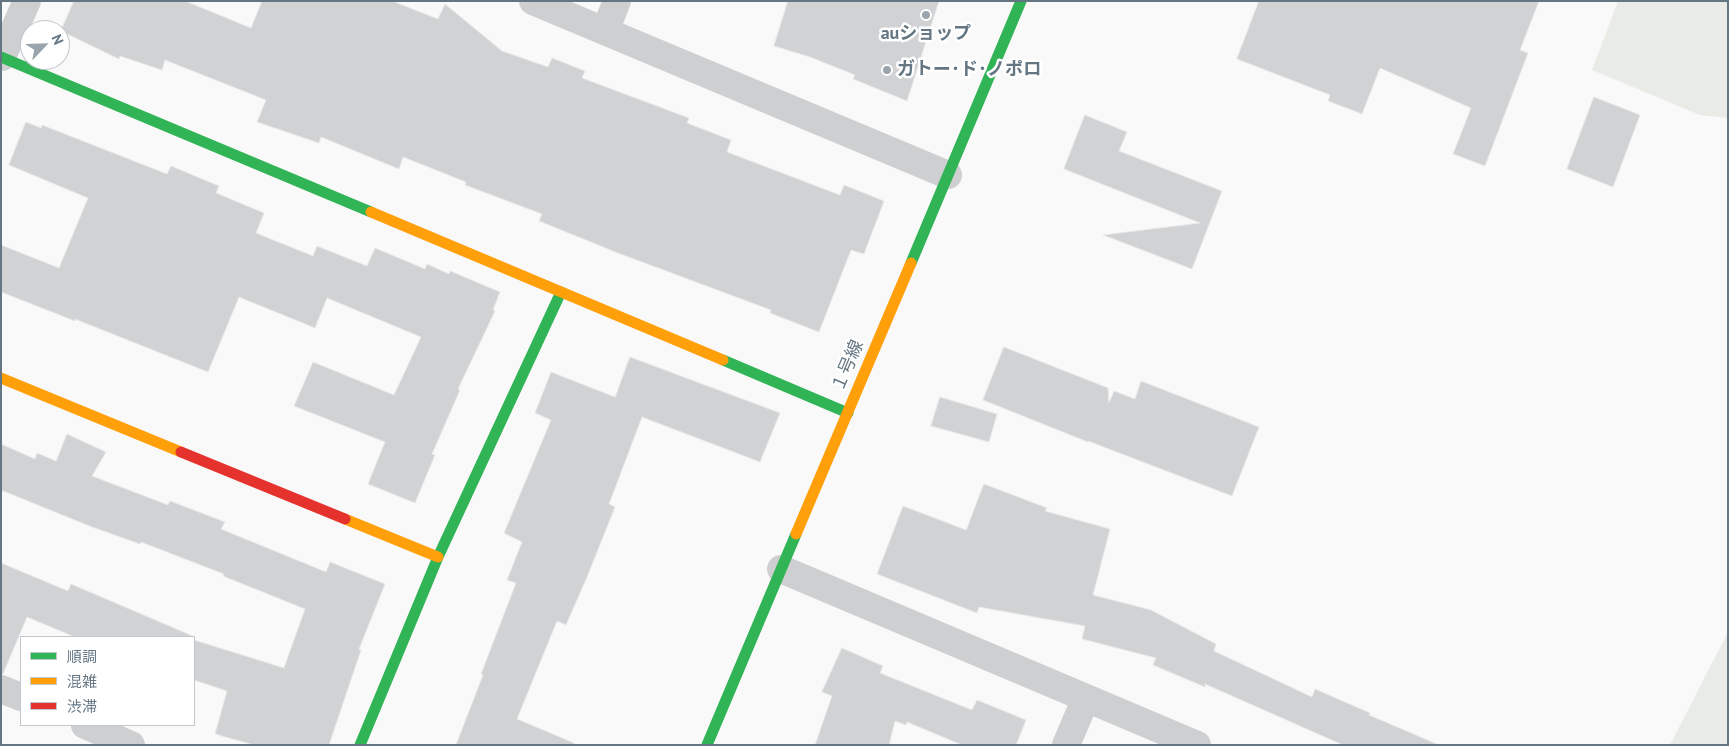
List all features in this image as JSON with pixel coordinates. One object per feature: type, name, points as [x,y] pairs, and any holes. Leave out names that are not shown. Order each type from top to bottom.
[{"type":"street","points":[[27,1],[2,57],[848,413]]},
{"type":"street","points":[[533,1],[948,175]]},
{"type":"street","points":[[605,31],[616,1]]},
{"type":"street","name":"１号線","points":[[707,745],[1021,1]]},
{"type":"street","points":[[360,745],[438,556],[562,292]]},
{"type":"street","points":[[1,378],[438,556]]},
{"type":"street","points":[[782,569],[1197,745]]},
{"type":"street","points":[[1,689],[20,697]]},
{"type":"street","points":[[1066,745],[1086,698]]},
{"type":"street","points":[[90,733],[132,745]]},
{"type":"shaded area","points":[[1618,1],[1728,1],[1728,118],[1700,115],[1592,70]]},
{"type":"shaded area","points":[[1728,632],[1728,745],[1670,745]]},
{"type":"building","points":[[74,1],[185,1],[251,28],[262,1],[392,1],[438,19],[445,4],[502,51],[548,67],[552,58],[585,71],[582,78],[689,118],[687,123],[731,140],[727,152],[840,195],[844,185],[884,201],[864,254],[851,250],[819,332],[770,313],[771,310],[618,253],[539,221],[542,214],[465,185],[466,182],[403,157],[399,169],[321,137],[319,143],[257,122],[266,100],[165,60],[162,70],[120,56],[119,59],[70,35],[70,20],[66,20]]},
{"type":"building","points":[[788,1],[939,1],[907,101],[853,79],[855,75],[810,57],[774,46]]},
{"type":"building","points":[[1259,1],[1539,1],[1520,50],[1528,53],[1485,166],[1453,154],[1471,108],[1380,68],[1362,114],[1328,101],[1330,95],[1237,59]]},
{"type":"building","points":[[1594,97],[1640,115],[1613,187],[1567,169]]},
{"type":"building","points":[[1085,115],[1127,132],[1119,151],[1222,191],[1192,269],[1103,235],[1200,223],[1064,169]]},
{"type":"building","points":[[26,122],[41,128],[42,125],[167,174],[171,166],[219,186],[216,193],[264,213],[256,233],[313,256],[317,246],[367,266],[375,248],[425,269],[427,264],[449,274],[450,271],[500,292],[493,310],[495,311],[458,389],[460,390],[432,454],[435,455],[415,503],[368,484],[385,442],[294,406],[313,362],[394,395],[421,337],[327,298],[315,328],[239,297],[208,372],[1,292],[1,245],[59,268],[88,198],[9,165]]},
{"type":"building","points":[[1004,347],[1108,388],[1109,403],[1114,391],[1135,399],[1141,381],[1259,427],[1232,496],[983,400]]},
{"type":"building","points":[[630,357],[780,413],[760,462],[642,417],[609,504],[615,507],[587,577],[566,625],[557,621],[517,719],[574,743],[574,745],[456,745],[516,583],[507,580],[522,542],[504,533],[551,420],[535,413],[551,372],[615,397]]},
{"type":"building","points":[[940,397],[997,414],[989,442],[931,426]]},
{"type":"building","points":[[67,434],[106,452],[92,476],[168,505],[170,501],[225,522],[221,529],[326,572],[330,562],[385,584],[359,649],[361,650],[329,745],[254,745],[215,734],[227,691],[195,680],[195,640],[284,668],[305,609],[223,576],[224,574],[141,542],[140,544],[92,527],[1,490],[1,444],[35,459],[37,453],[56,461]]},
{"type":"building","points":[[984,484],[1047,508],[1045,511],[1110,529],[1093,595],[1151,610],[1216,644],[1214,651],[1312,697],[1315,689],[1439,745],[1343,745],[1205,684],[1205,687],[1153,665],[1156,658],[1082,639],[1085,626],[979,607],[977,613],[877,574],[903,506],[966,530]]},
{"type":"building","points":[[1,563],[68,591],[71,584],[193,636],[73,636],[27,617],[3,674],[1,674]]},
{"type":"building","points":[[842,648],[883,666],[880,673],[972,710],[977,700],[1026,720],[1016,745],[962,745],[907,722],[906,725],[895,721],[889,745],[815,745],[832,696],[822,692]]},
{"type":"traffic: fast","points":[[911,263],[1021,1]]},
{"type":"traffic: fast","points":[[1,57],[371,212]]},
{"type":"traffic: fast","points":[[360,745],[438,557],[561,292]]},
{"type":"traffic: fast","points":[[723,360],[848,413]]},
{"type":"traffic: fast","points":[[707,745],[796,534]]},
{"type":"traffic: slow","points":[[371,212],[723,360]]},
{"type":"traffic: slow","points":[[796,534],[911,263]]},
{"type":"traffic: slow","points":[[1,378],[181,452]]},
{"type":"traffic: slow","points":[[345,519],[438,557]]},
{"type":"traffic: jam","points":[[181,452],[345,519]]},
{"type":"place","name":"auショップ","points":[[926,15]]},
{"type":"place","name":"ガトー･ド･ノポロ","points":[[887,70]]}]
